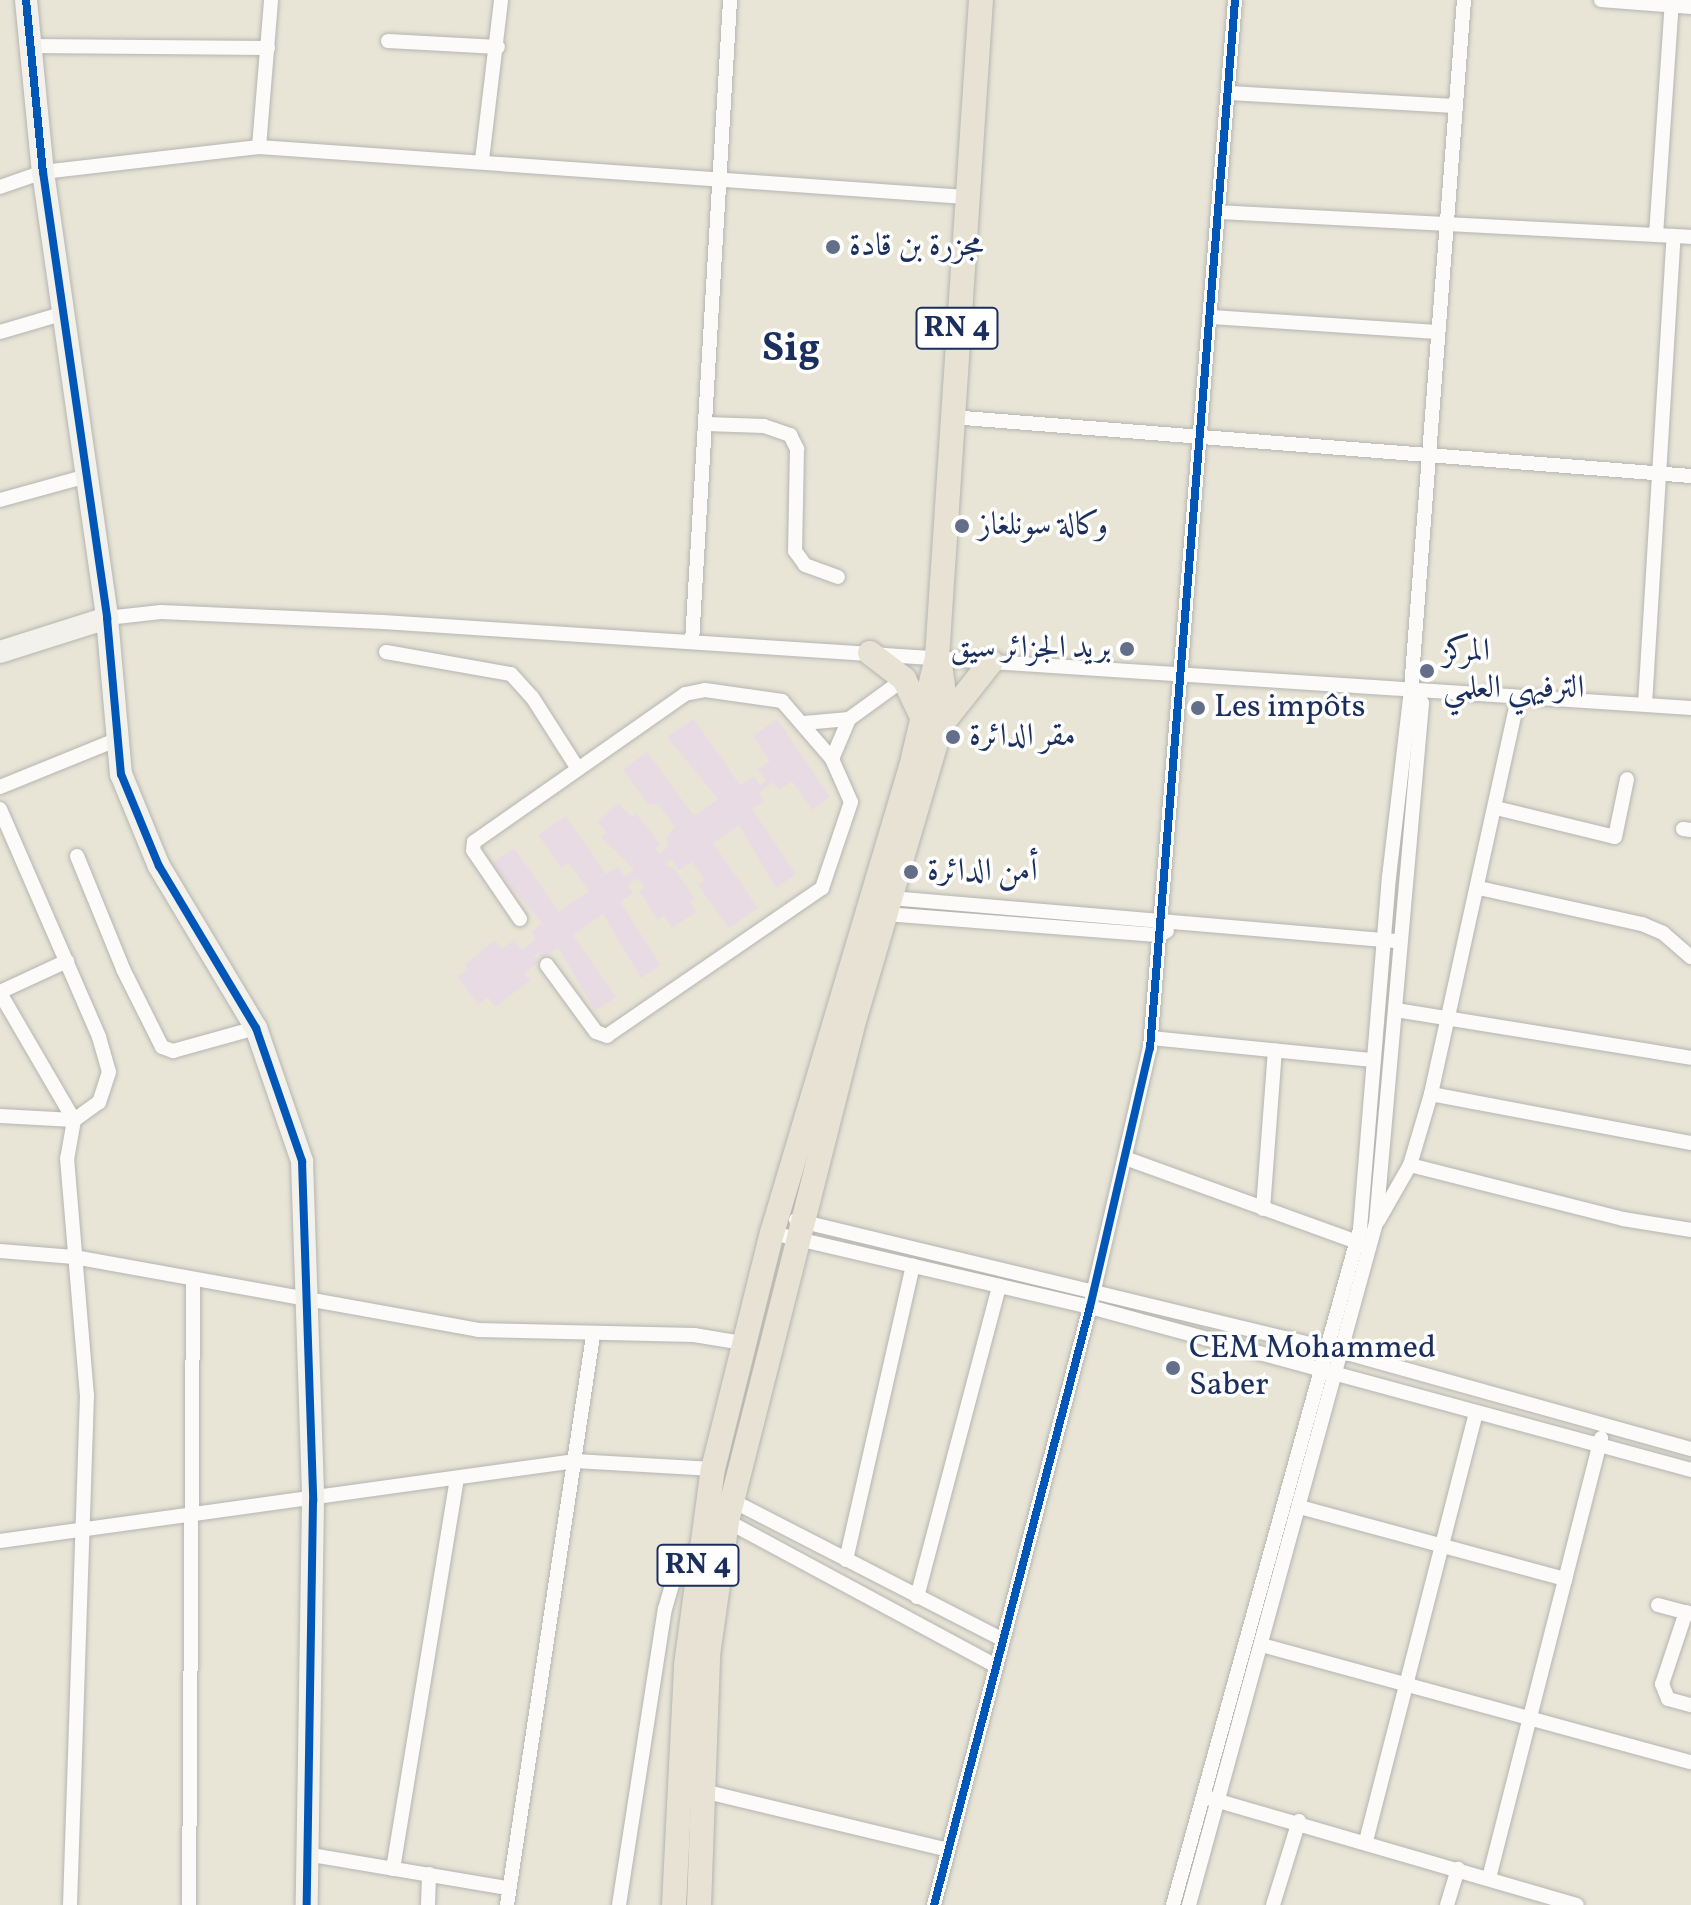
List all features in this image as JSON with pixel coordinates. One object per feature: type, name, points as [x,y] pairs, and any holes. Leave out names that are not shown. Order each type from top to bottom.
[{"type":"main road","name":"RN 4","points":[[674,1905],[686,1665],[713,1469],[743,1343],[787,1227],[888,906],[932,723],[965,197],[981,0]]},
{"type":"main road","points":[[870,653],[904,679],[932,723],[991,662]]},
{"type":"main road","name":"RN 4","points":[[699,1905],[708,1655],[729,1510],[787,1227],[932,723]]},
{"type":"street","points":[[26,0],[61,314],[83,477],[107,618],[121,774],[159,866],[256,1028],[302,1161],[313,1501],[307,1905]]},
{"type":"street","points":[[259,147],[271,0]]},
{"type":"street","points":[[482,160],[498,47],[501,0]]},
{"type":"street","points":[[692,642],[730,0]]},
{"type":"street","points":[[934,1905],[1092,1300],[1151,1038],[1183,675],[1235,0]]},
{"type":"street","points":[[1189,1905],[1210,1799],[1288,1522],[1300,1507],[1343,1352],[1364,1244],[1373,1060],[1411,689],[1464,0]]},
{"type":"street","points":[[1601,0],[1672,3],[1691,7]]},
{"type":"street","points":[[1656,235],[1672,3]]},
{"type":"street","points":[[388,41],[498,47]]},
{"type":"street","points":[[30,46],[268,48]]},
{"type":"street","points":[[1228,93],[1456,106]]},
{"type":"street","points":[[0,187],[43,172],[259,147],[482,160],[965,197]]},
{"type":"street","points":[[1218,212],[1446,227],[1691,237]]},
{"type":"street","points":[[1645,704],[1674,236]]},
{"type":"street","points":[[0,332],[61,314]]},
{"type":"street","points":[[1211,317],[1438,332]]},
{"type":"street","points":[[951,417],[1691,476]]},
{"type":"street","points":[[706,424],[764,426],[790,435],[797,449],[795,551],[805,565],[838,577]]},
{"type":"street","points":[[0,500],[83,477]]},
{"type":"street","points":[[0,652],[107,618],[214,614],[937,657],[1691,708]]},
{"type":"street","points":[[386,652],[511,674],[532,697],[578,769]]},
{"type":"street","points":[[832,759],[849,719],[904,679]]},
{"type":"street","points":[[1376,1223],[1422,703],[1411,689]]},
{"type":"street","points":[[520,919],[473,850],[474,842],[685,694],[700,690],[782,701],[832,759],[851,802],[822,888],[607,1036],[596,1032],[547,965]]},
{"type":"street","points":[[1173,1905],[1262,1645],[1327,1348],[1364,1244],[1410,1165],[1431,1094],[1479,888],[1518,698]]},
{"type":"street","points":[[804,723],[849,719]]},
{"type":"street","points":[[0,787],[116,740]]},
{"type":"street","points":[[1496,808],[1615,837],[1627,779]]},
{"type":"street","points":[[0,809],[67,961],[109,1072],[99,1102],[74,1120],[0,1116]]},
{"type":"street","points":[[77,856],[123,969],[162,1047],[173,1051],[256,1028]]},
{"type":"street","points":[[1479,888],[1642,924],[1663,933],[1691,957]]},
{"type":"street","points":[[888,906],[1162,917],[1176,925],[1403,942]]},
{"type":"street","points":[[888,906],[1057,927],[1160,935],[1176,925]]},
{"type":"street","points":[[1057,927],[1058,911]]},
{"type":"street","points":[[67,961],[0,992],[74,1120],[67,1158],[87,1395],[87,1530],[70,1905]]},
{"type":"street","points":[[1396,1010],[1691,1058]]},
{"type":"street","points":[[1151,1038],[1373,1060]]},
{"type":"street","points":[[1263,1209],[1275,1050]]},
{"type":"street","points":[[1431,1094],[1691,1143]]},
{"type":"street","points":[[1125,1158],[1364,1244]]},
{"type":"street","points":[[1410,1165],[1623,1219],[1691,1230]]},
{"type":"street","points":[[787,1227],[913,1266],[999,1286],[1092,1300],[1321,1370],[1691,1470]]},
{"type":"street","points":[[787,1227],[1092,1300],[1327,1348],[1691,1449]]},
{"type":"street","points":[[0,1251],[74,1257],[193,1281],[305,1295],[478,1330],[593,1336],[694,1335],[743,1343]]},
{"type":"street","points":[[846,1560],[913,1266]]},
{"type":"street","points":[[189,1905],[194,1516],[193,1281]]},
{"type":"street","points":[[917,1597],[999,1286]]},
{"type":"street","points":[[507,1905],[593,1336]]},
{"type":"street","points":[[1366,1841],[1476,1412]]},
{"type":"street","points":[[1489,1878],[1605,1426]]},
{"type":"street","points":[[0,1541],[313,1501],[575,1461],[713,1469]]},
{"type":"street","points":[[393,1869],[457,1479]]},
{"type":"street","points":[[1300,1507],[1565,1579]]},
{"type":"street","points":[[729,1510],[846,1560],[1003,1640]]},
{"type":"street","points":[[729,1510],[876,1600],[996,1666]]},
{"type":"street","points":[[619,1905],[665,1609],[675,1574],[701,1542]]},
{"type":"street","points":[[876,1600],[885,1580]]},
{"type":"street","points":[[1658,1605],[1688,1613],[1662,1684],[1668,1699],[1691,1705]]},
{"type":"street","points":[[1262,1645],[1691,1762]]},
{"type":"street","points":[[703,1791],[948,1850]]},
{"type":"street","points":[[1210,1799],[1299,1821],[1577,1905]]},
{"type":"street","points":[[1273,1905],[1299,1821]]},
{"type":"street","points":[[306,1854],[508,1888]]},
{"type":"street","points":[[1447,1905],[1458,1869]]},
{"type":"street","points":[[428,1905],[429,1874]]},
{"type":"shaded area","points":[[694,719],[740,785],[754,776],[760,785],[766,781],[758,769],[770,761],[753,736],[777,719],[830,797],[812,810],[792,781],[779,790],[773,782],[759,793],[764,801],[752,809],[796,874],[776,888],[739,825],[713,843],[758,908],[729,928],[698,885],[705,880],[692,862],[679,870],[671,859],[665,864],[675,869],[694,898],[689,901],[696,912],[672,928],[664,916],[658,920],[639,891],[644,888],[638,878],[628,885],[633,893],[620,902],[661,965],[641,978],[603,914],[573,935],[616,997],[595,1011],[558,947],[543,958],[538,952],[534,955],[539,962],[524,973],[530,981],[495,1007],[488,997],[478,1004],[457,977],[468,969],[465,964],[495,940],[502,949],[514,940],[522,950],[536,939],[531,932],[542,923],[492,863],[514,848],[559,912],[589,891],[569,863],[561,867],[538,835],[566,816],[606,874],[618,867],[625,877],[634,869],[601,837],[606,832],[597,821],[619,803],[631,817],[636,814],[661,844],[655,849],[660,854],[668,847],[666,838],[675,827],[658,804],[649,805],[623,770],[647,752],[694,816],[718,799],[667,737]]},
{"type":"cycle path","points":[[26,0],[43,172],[107,618],[121,774],[159,866],[256,1028],[302,1161],[313,1501],[307,1905]]},
{"type":"cycle path","points":[[934,1905],[1090,1307],[1150,1048],[1235,0]]},
{"type":"place","name":"مجزرة بن قادة","points":[[833,247]]},
{"type":"place","name":"وكالة سونلغاز","points":[[962,526]]},
{"type":"place","name":"بريد الجزائر سيق","points":[[1127,649]]},
{"type":"place","name":"المركز الترفيهي العلمي","points":[[1427,671]]},
{"type":"place","name":"Les impôts","points":[[1198,708]]},
{"type":"place","name":"مقر الدائرة","points":[[953,737]]},
{"type":"place","name":"أمن الدائرة","points":[[911,872]]},
{"type":"place","name":"CEM Mohammed Saber","points":[[1173,1368]]},
{"type":"district","name":"Sig","points":[[791,350]]}]
